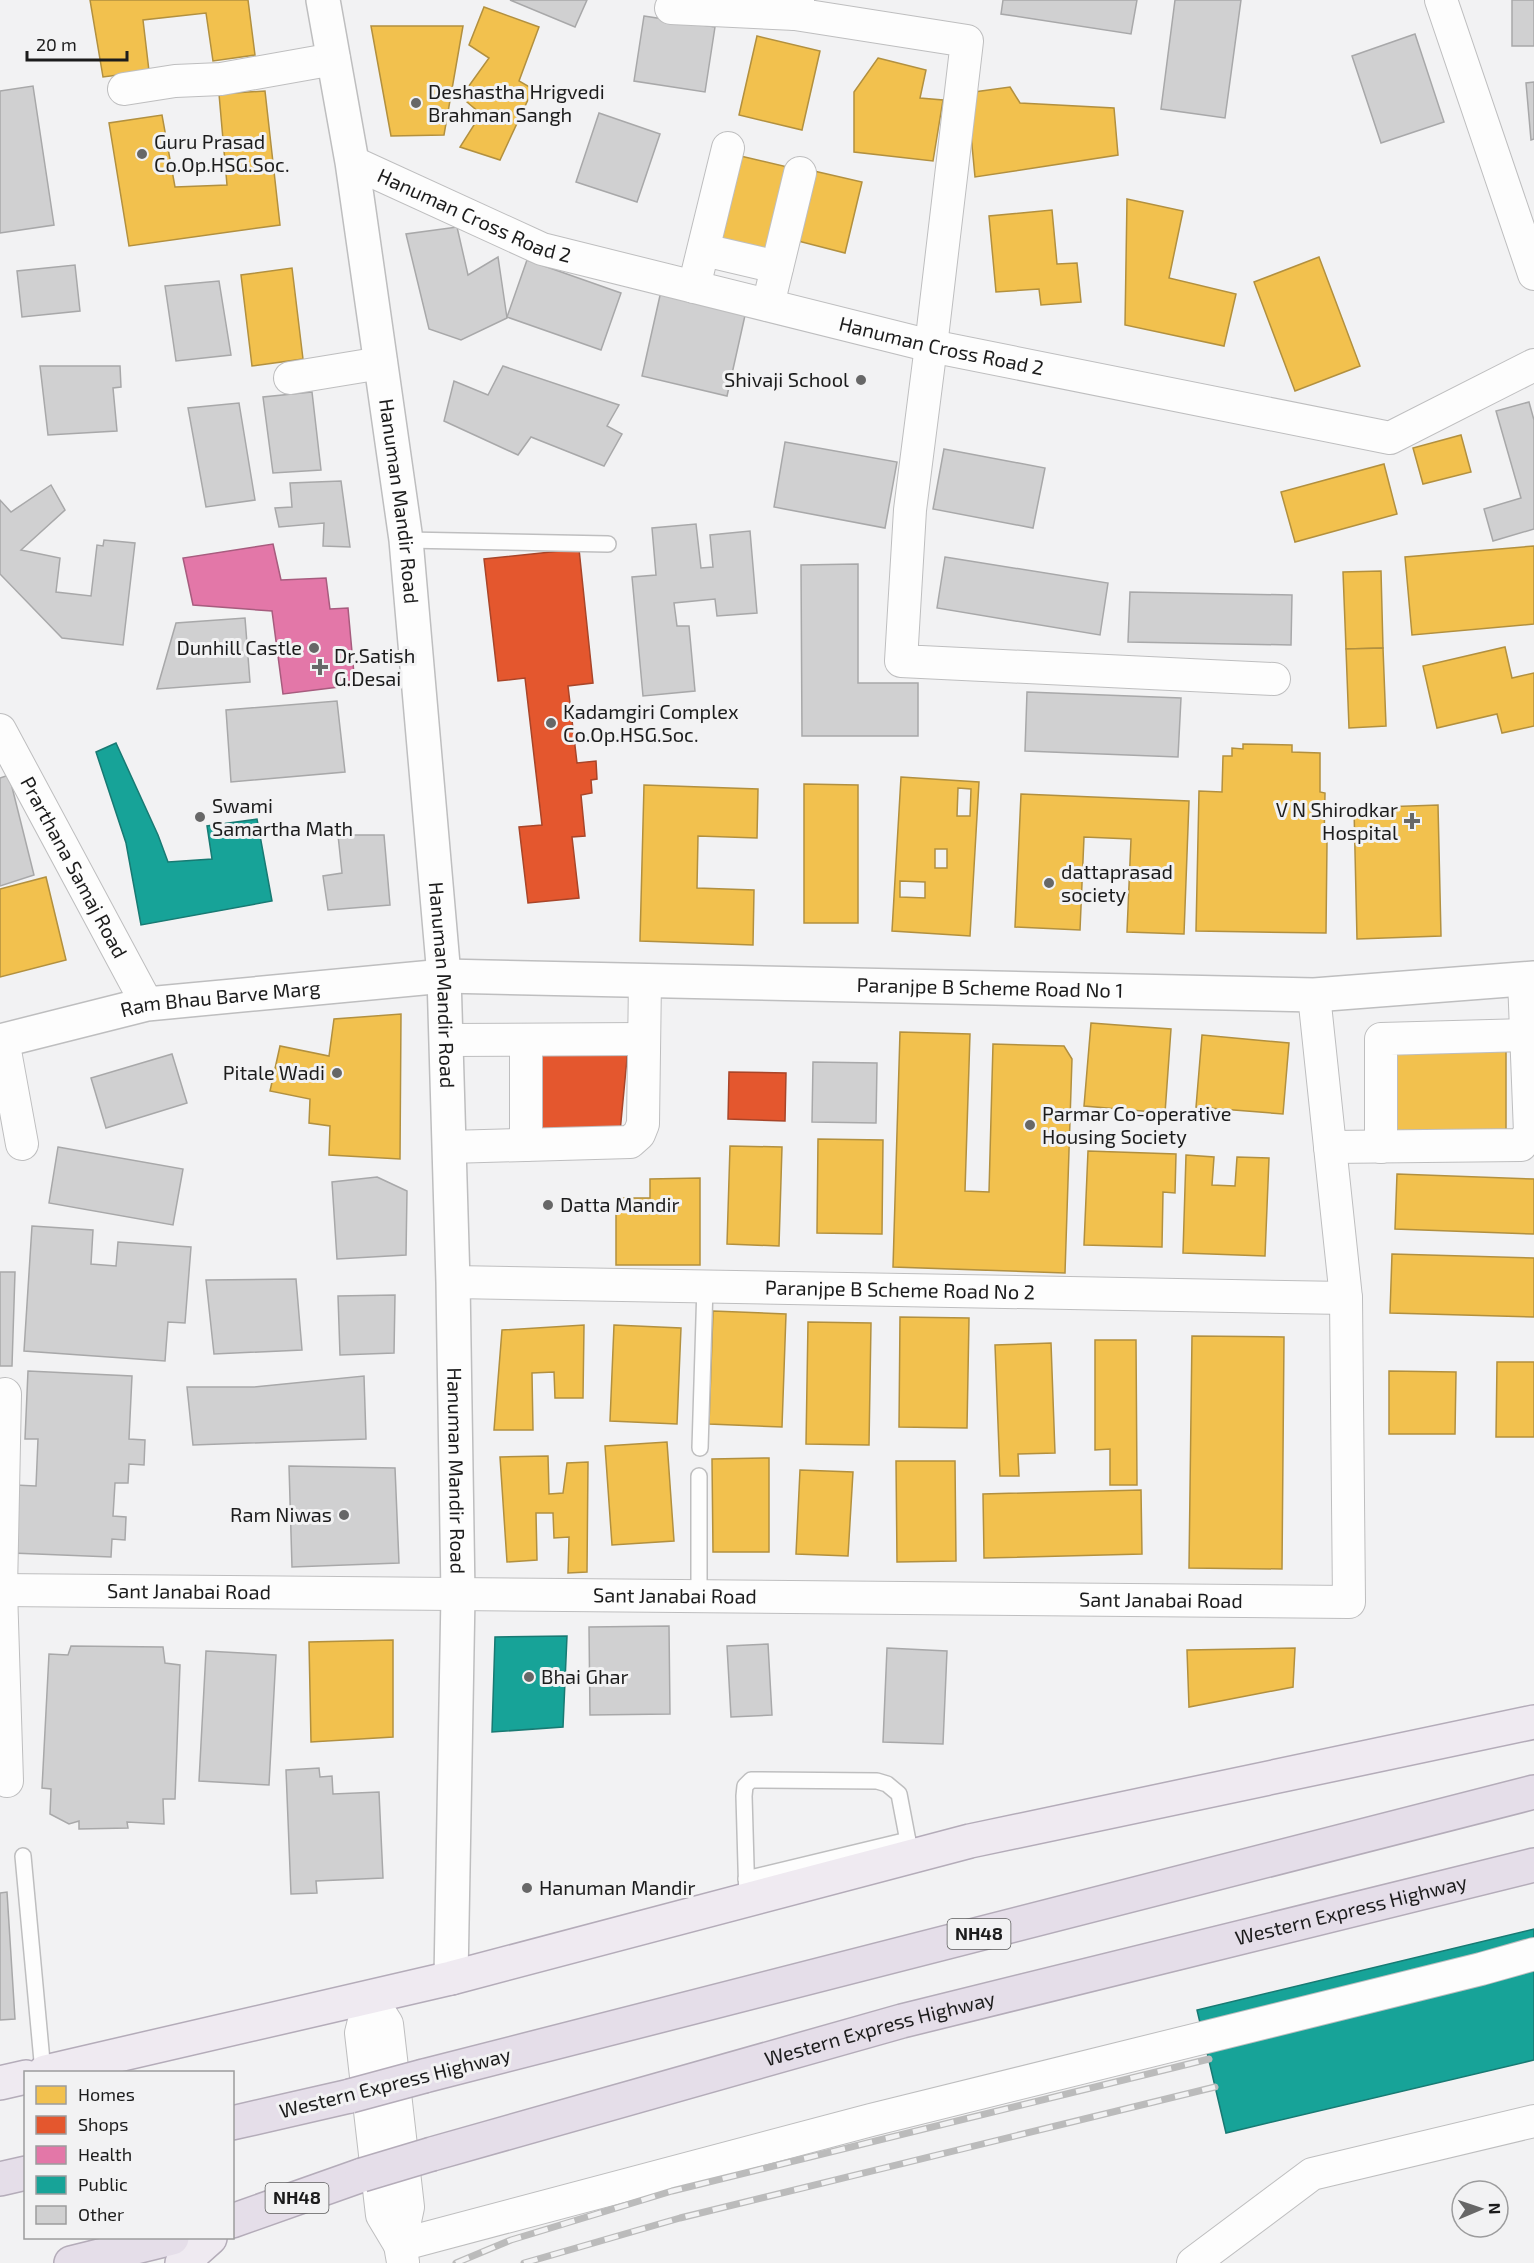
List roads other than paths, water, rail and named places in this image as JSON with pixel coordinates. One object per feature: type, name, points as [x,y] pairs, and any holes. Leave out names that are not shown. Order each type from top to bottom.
[{"type":"highway","name":"Western Express Highway","points":[[234,2123],[350,2096],[1534,1792]]},
{"type":"highway","name":"Western Express Highway","points":[[234,2220],[362,2175],[432,2154],[903,2021],[1534,1865]]},
{"type":"highway","points":[[0,2179],[24,2173]]},
{"type":"highway","points":[[71,2263],[168,2239]]},
{"type":"main road","points":[[53,2071],[451,1978],[747,1889],[910,1848],[981,1839],[1534,1722]]},
{"type":"main road","points":[[0,2083],[24,2077]]},
{"type":"main road","points":[[182,2263],[209,2239]]},
{"type":"street","name":"Hanuman Mandir Road","points":[[323,0],[352,162],[406,540],[444,976],[453,1282],[458,1595],[451,1978]]},
{"type":"street","points":[[1441,0],[1534,274]]},
{"type":"street","points":[[671,8],[797,7],[967,41],[910,510],[902,661],[1274,679]]},
{"type":"street","points":[[124,89],[175,81],[221,79],[334,59]]},
{"type":"street","points":[[694,287],[728,148]]},
{"type":"street","name":"Hanuman Cross Road 2","points":[[352,162],[542,249],[931,346],[1390,438],[1534,365]]},
{"type":"street","points":[[768,305],[800,173]]},
{"type":"street","points":[[704,249],[777,267]]},
{"type":"street","points":[[290,378],[381,363]]},
{"type":"street","name":"Prarthana Samaj Road","points":[[0,730],[147,1004]]},
{"type":"street","name":"Paranjpe B Scheme Road No 1","points":[[444,976],[1314,995],[1529,978]]},
{"type":"street","name":"Ram Bhau Barve Marg","points":[[1,1041],[147,1004],[444,976]]},
{"type":"street","points":[[1330,1147],[1521,1145],[1530,1133],[1526,1035],[1529,978]]},
{"type":"street","points":[[449,1147],[630,1142],[639,1134],[644,1124],[645,980]]},
{"type":"street","points":[[1314,995],[1346,1298]]},
{"type":"street","points":[[1381,1147],[1381,1039],[1526,1035]]},
{"type":"street","points":[[446,1040],[644,1039]]},
{"type":"street","points":[[526,1040],[526,1144]]},
{"type":"street","points":[[1,1041],[22,1144]]},
{"type":"street","name":"Paranjpe B Scheme Road No 2","points":[[453,1282],[1346,1298]]},
{"type":"street","name":"Sant Janabai Road","points":[[0,1590],[1349,1602],[1346,1298]]},
{"type":"street","points":[[6,1394],[0,1590],[7,1781]]},
{"type":"street","points":[[370,1997],[387,2024],[408,2206],[401,2254],[871,2120],[1534,1954]]},
{"type":"street","points":[[1193,2263],[1312,2174],[1534,2121]]},
{"type":"lane","points":[[406,540],[608,544]]},
{"type":"lane","points":[[700,1448],[705,1286]]},
{"type":"lane","points":[[699,1476],[699,1597]]},
{"type":"lane","points":[[747,1889],[744,1796],[745,1786],[751,1780],[877,1781],[887,1784],[899,1794],[910,1848]]},
{"type":"lane","points":[[23,1856],[44,2071]]},
{"type":"railway","points":[[456,2263],[511,2240],[672,2191],[1209,2059]]},
{"type":"railway","points":[[524,2263],[680,2218],[1215,2087]]},
{"type":"place","name":"Deshastha Hrigvedi Brahman Sangh","points":[[416,103]]},
{"type":"place","name":"Guru Prasad Co.Op.HSG.Soc.","points":[[142,154]]},
{"type":"place","name":"Shivaji School","points":[[861,380]]},
{"type":"place","name":"Dunhill Castle","points":[[314,648]]},
{"type":"place","name":"Dr.Satish G.Desai","points":[[320,667]]},
{"type":"place","name":"Kadamgiri Complex Co.Op.HSG.Soc.","points":[[551,723]]},
{"type":"place","name":"Swami Samartha Math","points":[[200,817]]},
{"type":"place","name":"V N Shirodkar Hospital","points":[[1412,821]]},
{"type":"place","name":"dattaprasad society","points":[[1049,883]]},
{"type":"place","name":"Pitale Wadi","points":[[337,1073]]},
{"type":"place","name":"Parmar Co-operative Housing Society","points":[[1030,1125]]},
{"type":"place","name":"Datta Mandir","points":[[548,1205]]},
{"type":"place","name":"Ram Niwas","points":[[344,1515]]},
{"type":"place","name":"Bhai Ghar","points":[[529,1677]]},
{"type":"place","name":"Hanuman Mandir","points":[[527,1888]]}]
